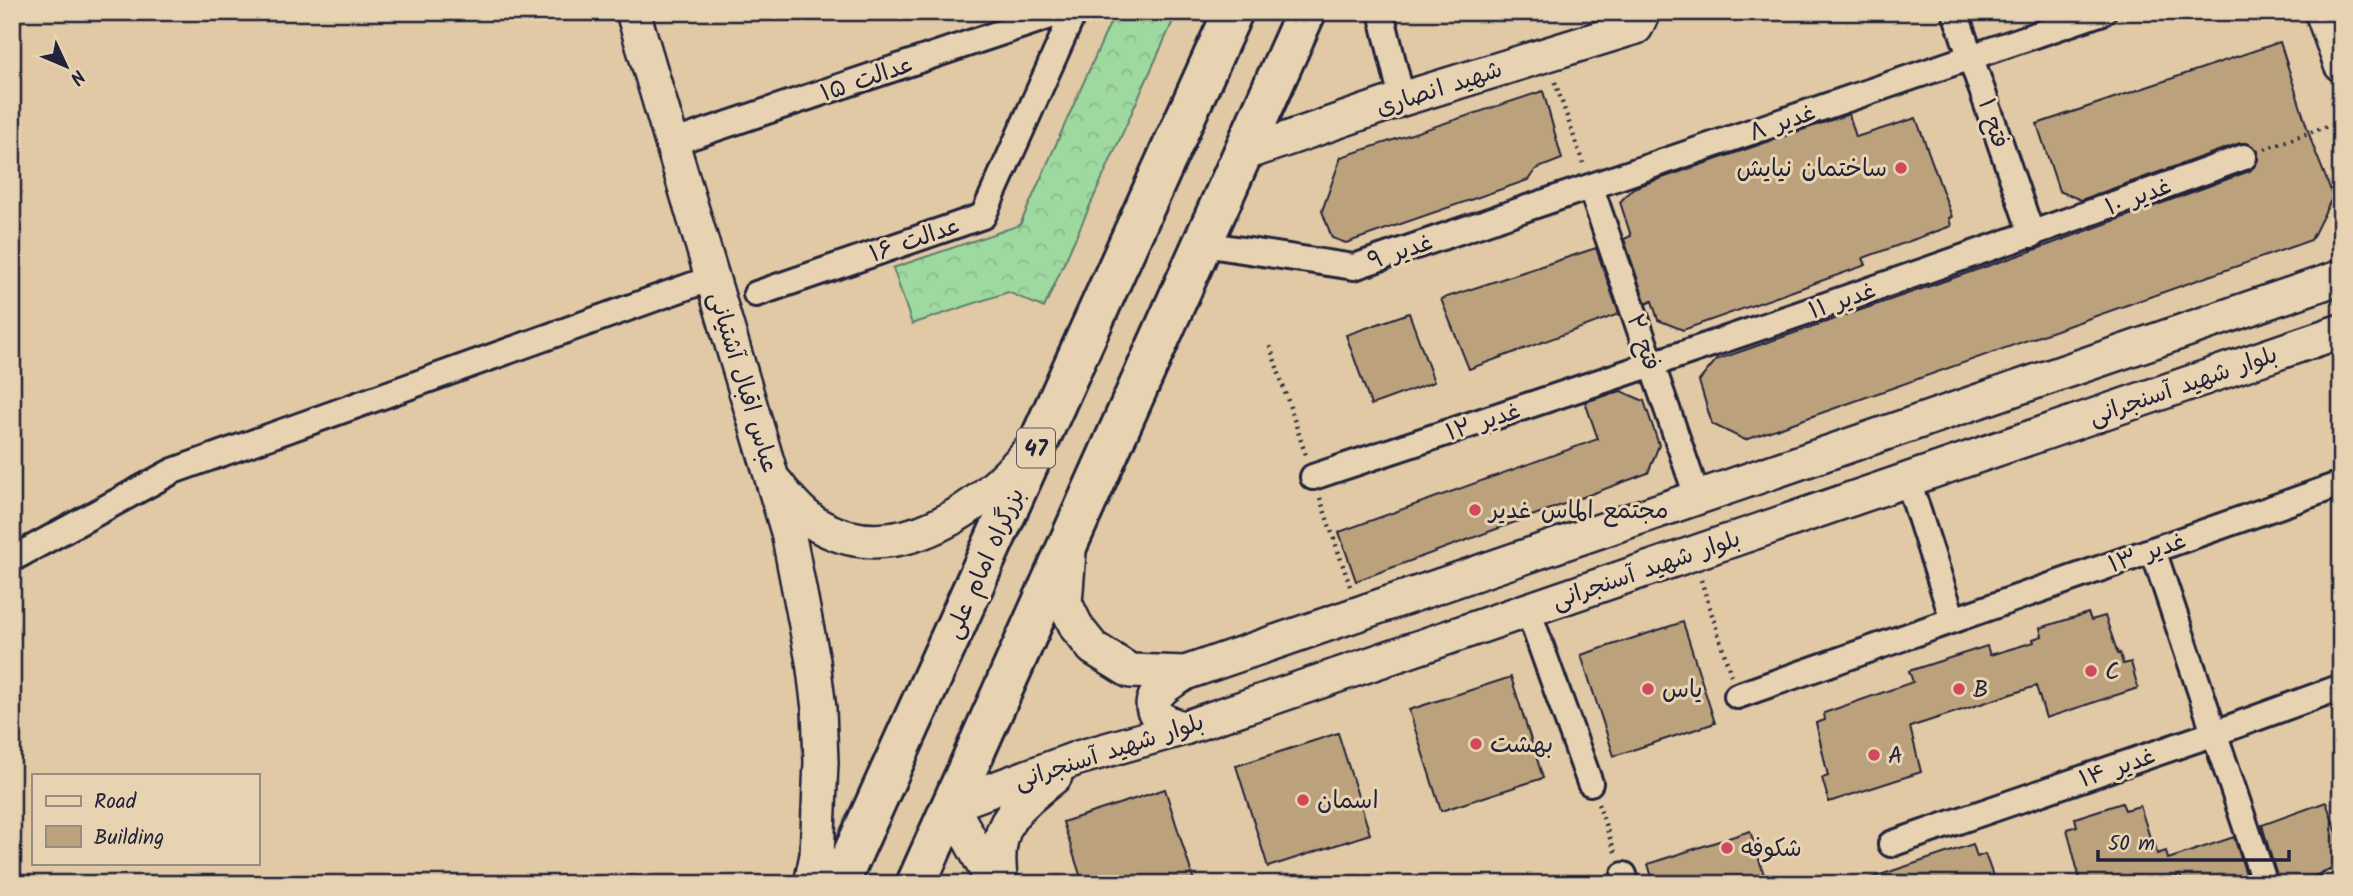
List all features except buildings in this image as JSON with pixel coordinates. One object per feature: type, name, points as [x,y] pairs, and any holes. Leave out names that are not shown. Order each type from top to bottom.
[{"type":"highway","name":"بزرگراه امام علی","points":[[839,884],[1233,12]]},
{"type":"highway","points":[[916,884],[1306,12]]},
{"type":"main road","name":"عباس اقبال آشتیانی","points":[[633,12],[770,476],[801,511],[821,528],[852,538],[883,542],[902,539],[935,526],[991,491],[1012,472],[1041,436]]},
{"type":"main road","points":[[2322,12],[2341,65]]},
{"type":"main road","name":"شهید انصاری","points":[[1243,154],[1402,99],[1546,55],[1639,20]]},
{"type":"main road","name":"بلوار شهید آسنجرانی","points":[[1069,544],[1065,603],[1077,628],[1093,648],[1130,671],[1185,673],[2341,277]]},
{"type":"main road","name":"بلوار شهید آسنجرانی","points":[[951,805],[1078,758],[1184,728],[2341,331]]},
{"type":"main road","points":[[770,476],[788,531],[813,661],[819,709],[821,762],[818,842],[811,884]]},
{"type":"main road","points":[[1184,728],[1160,720],[1154,708],[1155,697],[1162,689],[1185,673]]},
{"type":"main road","points":[[1001,884],[999,847],[1006,824],[1016,808],[1078,758]]},
{"type":"main road","points":[[951,805],[994,884]]},
{"type":"street","name":"عدالت ۱۵","points":[[672,143],[1062,12]]},
{"type":"street","name":"عدالت ۱۶","points":[[756,294],[983,216],[1074,12]]},
{"type":"street","points":[[1381,12],[1402,99]]},
{"type":"street","name":"فتح ۱","points":[[1955,12],[2032,235]]},
{"type":"street","name":"غدیر ۸","points":[[1591,188],[2104,12]]},
{"type":"street","name":"غدیر ۱۰","points":[[2032,235],[2244,157]]},
{"type":"street","name":"غدیر ۹","points":[[1203,244],[1354,267],[1591,188]]},
{"type":"street","name":"فتح ۲","points":[[1591,188],[1698,496]]},
{"type":"street","name":"غدیر ۱۱","points":[[1652,366],[2032,235]]},
{"type":"street","points":[[12,559],[173,471],[712,278]]},
{"type":"street","name":"غدیر ۱۲","points":[[1313,477],[1652,366]]},
{"type":"street","points":[[1908,480],[1953,620]]},
{"type":"street","name":"غدیر ۱۳","points":[[1737,696],[2341,484]]},
{"type":"street","points":[[2153,550],[2265,884]]},
{"type":"street","points":[[1528,610],[1590,783]]},
{"type":"street","name":"غدیر ۱۴","points":[[1891,844],[2341,687]]},
{"type":"street","points":[[2330,884],[2341,880]]},
{"type":"path","points":[[1546,55],[1591,188]]},
{"type":"path","points":[[2244,157],[2341,121]]},
{"type":"path","points":[[1692,553],[1737,696]]},
{"type":"path","points":[[1590,783],[1625,880]]},
{"type":"green space","points":[[1115,12],[1177,12],[1044,308],[1008,292],[912,324],[893,268],[1020,225]]},
{"type":"place","name":"ساختمان نیایش","points":[[1901,168]]},
{"type":"place","name":"مجتمع الماس غدیر","points":[[1475,510]]},
{"type":"place","name":"C","points":[[2091,671]]},
{"type":"place","name":"یاس","points":[[1648,689]]},
{"type":"place","name":"B","points":[[1959,689]]},
{"type":"place","name":"بهشت","points":[[1476,744]]},
{"type":"place","name":"A","points":[[1874,755]]},
{"type":"place","name":"اسمان","points":[[1303,800]]},
{"type":"place","name":"شکوفه","points":[[1727,848]]}]
